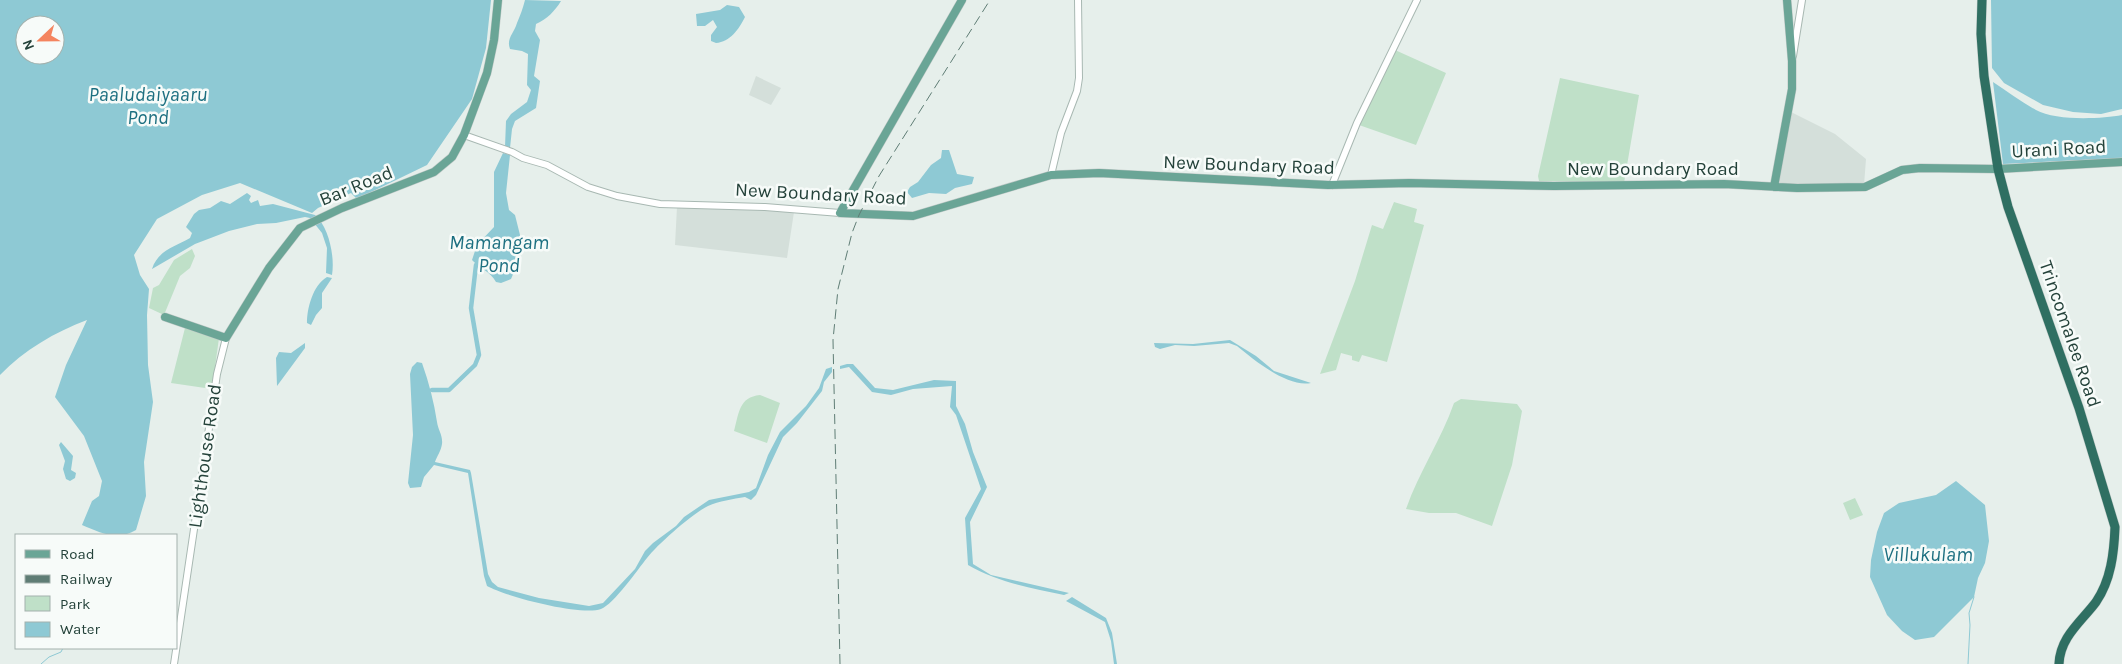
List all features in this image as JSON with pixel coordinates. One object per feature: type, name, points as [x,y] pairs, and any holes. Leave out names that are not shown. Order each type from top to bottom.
[{"type":"highway","name":"Trincomalee Road","points":[[1982,0],[1981,34],[1984,76],[1998,169],[2008,206],[2076,399],[2115,527],[2115,545],[2106,581],[2097,601],[2071,631],[2063,644],[2058,664]]},
{"type":"main road","name":"Bar Road","points":[[226,338],[269,268],[300,228],[342,208],[434,172],[452,157],[464,135],[479,99],[487,73],[494,40],[498,0]]},
{"type":"main road","points":[[840,213],[962,0]]},
{"type":"main road","points":[[1774,187],[1792,89],[1792,61],[1787,0]]},
{"type":"main road","name":"Urani Road","points":[[1998,169],[2122,162]]},
{"type":"main road","name":"New Boundary Road","points":[[840,213],[912,216],[1051,175],[1100,173],[1332,185],[1409,182],[1573,186],[1724,184],[1774,187],[1865,187],[1902,170],[1920,168],[1998,169]]},
{"type":"main road","points":[[165,317],[226,338]]},
{"type":"street","points":[[1051,175],[1061,133],[1077,90],[1079,78],[1078,0]]},
{"type":"street","points":[[1332,185],[1357,124],[1417,0]]},
{"type":"street","points":[[1792,61],[1802,0]]},
{"type":"street","name":"New Boundary Road","points":[[464,135],[546,165],[588,187],[617,196],[660,204],[765,207],[840,213]]},
{"type":"street","name":"Lighthouse Road","points":[[178,637],[217,374],[226,338]]},
{"type":"street","name":"Lighthouse Road","points":[[174,664],[176,649]]},
{"type":"shaded area","points":[[756,76],[781,88],[771,105],[749,95]]},
{"type":"shaded area","points":[[1791,112],[1835,134],[1866,159],[1864,185],[1778,184]]},
{"type":"shaded area","points":[[677,207],[794,212],[787,258],[675,245]]},
{"type":"green space","points":[[1395,50],[1446,73],[1416,145],[1359,125]]},
{"type":"green space","points":[[1560,78],[1639,95],[1624,183],[1539,181],[1538,176]]},
{"type":"green space","points":[[1394,202],[1417,209],[1414,222],[1424,225],[1387,362],[1362,355],[1359,362],[1352,360],[1352,356],[1341,353],[1336,370],[1320,374],[1355,281],[1372,225],[1383,229]]},
{"type":"green space","points":[[192,249],[195,256],[190,268],[180,276],[164,315],[149,308],[153,288],[159,285],[174,260]]},
{"type":"green space","points":[[185,328],[219,338],[212,389],[171,383]]},
{"type":"green space","points":[[760,395],[780,403],[767,443],[734,431],[741,407],[748,399]]},
{"type":"green space","points":[[1461,399],[1517,404],[1522,411],[1512,465],[1492,526],[1456,513],[1429,513],[1406,509],[1454,403]]},
{"type":"green space","points":[[1855,498],[1863,515],[1850,520],[1843,503]]},
{"type":"water","name":"Paaludaiyaaru Pond","points":[[0,0],[491,0],[486,48],[472,99],[427,165],[363,196],[356,198],[351,193],[318,208],[312,213],[240,183],[202,195],[157,219],[134,255],[140,275],[149,289],[147,315],[148,365],[153,402],[144,462],[146,496],[136,530],[126,534],[106,534],[82,525],[92,501],[99,496],[102,481],[84,436],[55,397],[66,365],[87,320],[63,330],[19,358],[0,375]]},
{"type":"water","points":[[525,0],[561,1],[544,20],[536,24],[535,31],[540,40],[534,76],[540,81],[536,108],[515,121],[510,148],[505,147],[506,121],[511,114],[527,102],[531,90],[527,85],[528,54],[510,49],[509,45]]},
{"type":"water","points":[[1991,0],[2122,0],[2122,109],[2101,114],[2073,112],[2043,105],[2004,83],[1992,68]]},
{"type":"water","points":[[727,5],[739,7],[745,17],[730,37],[716,43],[711,41],[711,35],[717,27],[713,20],[705,26],[697,26],[696,14],[720,10]]},
{"type":"water","points":[[1993,82],[2025,104],[2044,114],[2078,118],[2122,115],[2122,158],[2003,164]]},
{"type":"water","points":[[942,150],[949,150],[957,174],[974,177],[972,184],[955,188],[946,194],[929,193],[912,198],[907,192],[910,187],[918,182],[931,165],[941,158]]},
{"type":"water","name":"Mamangam Pond","points":[[503,153],[510,155],[506,193],[509,210],[515,215],[520,235],[520,258],[511,279],[501,283],[496,282],[491,275],[472,260],[477,245],[494,227],[494,172]]},
{"type":"water","points":[[247,193],[251,196],[249,200],[251,203],[258,200],[260,206],[273,204],[315,215],[324,227],[330,243],[333,260],[332,275],[326,273],[327,248],[322,233],[310,218],[305,217],[276,223],[257,224],[229,231],[195,244],[152,269],[158,257],[190,238],[192,233],[186,227],[194,214],[199,210],[210,208],[221,201],[230,204]]},
{"type":"water","points":[[327,277],[332,278],[322,293],[322,308],[311,325],[307,323],[312,297],[318,285]]},
{"type":"water","points":[[1230,340],[1256,356],[1274,371],[1311,383],[1292,381],[1282,377],[1272,372],[1237,346],[1229,343],[1194,346],[1175,345],[1160,349],[1155,347],[1154,343],[1193,344]]},
{"type":"water","points":[[305,343],[305,348],[277,386],[276,358],[279,352],[291,353]]},
{"type":"water","points":[[417,362],[422,363],[425,370],[442,438],[441,447],[435,462],[470,470],[488,574],[492,582],[498,587],[539,598],[589,606],[603,603],[635,569],[645,551],[676,526],[684,517],[709,500],[749,492],[756,488],[768,455],[780,432],[806,406],[819,388],[826,369],[832,367],[832,372],[824,382],[822,391],[797,423],[783,437],[756,495],[751,500],[745,497],[721,501],[701,510],[659,545],[626,586],[606,606],[601,609],[578,610],[527,600],[487,586],[468,473],[434,465],[424,477],[421,487],[410,488],[408,483],[413,435],[410,374],[412,367]]},
{"type":"water","points":[[853,364],[875,388],[893,390],[934,380],[956,381],[956,406],[965,424],[973,452],[987,487],[970,522],[973,564],[991,575],[1069,593],[1064,595],[1014,584],[991,576],[968,565],[965,518],[981,489],[956,415],[950,407],[952,386],[913,389],[891,395],[872,392],[849,367],[840,369],[840,366]]},
{"type":"water","points":[[61,442],[73,456],[71,470],[76,473],[75,478],[70,481],[66,479],[63,469],[65,461],[59,445]]},
{"type":"water","name":"Villukulam","points":[[1956,481],[1985,505],[1989,541],[1985,563],[1978,578],[1974,597],[1934,637],[1915,640],[1902,631],[1887,615],[1870,577],[1871,560],[1877,532],[1884,513],[1899,503],[1936,495]]},
{"type":"water","points":[[1072,597],[1106,618],[1112,633],[1117,664],[1114,664],[1111,641],[1105,622],[1066,601]]},
{"type":"waterway","points":[[432,390],[449,390],[475,365],[479,355],[471,308],[476,265]]},
{"type":"waterway","points":[[1968,664],[1969,613],[1974,597]]},
{"type":"waterway","points":[[41,664],[49,657],[61,652],[62,649]]},
{"type":"railway","points":[[840,664],[833,340],[838,289],[852,233],[879,176],[990,0]]}]
